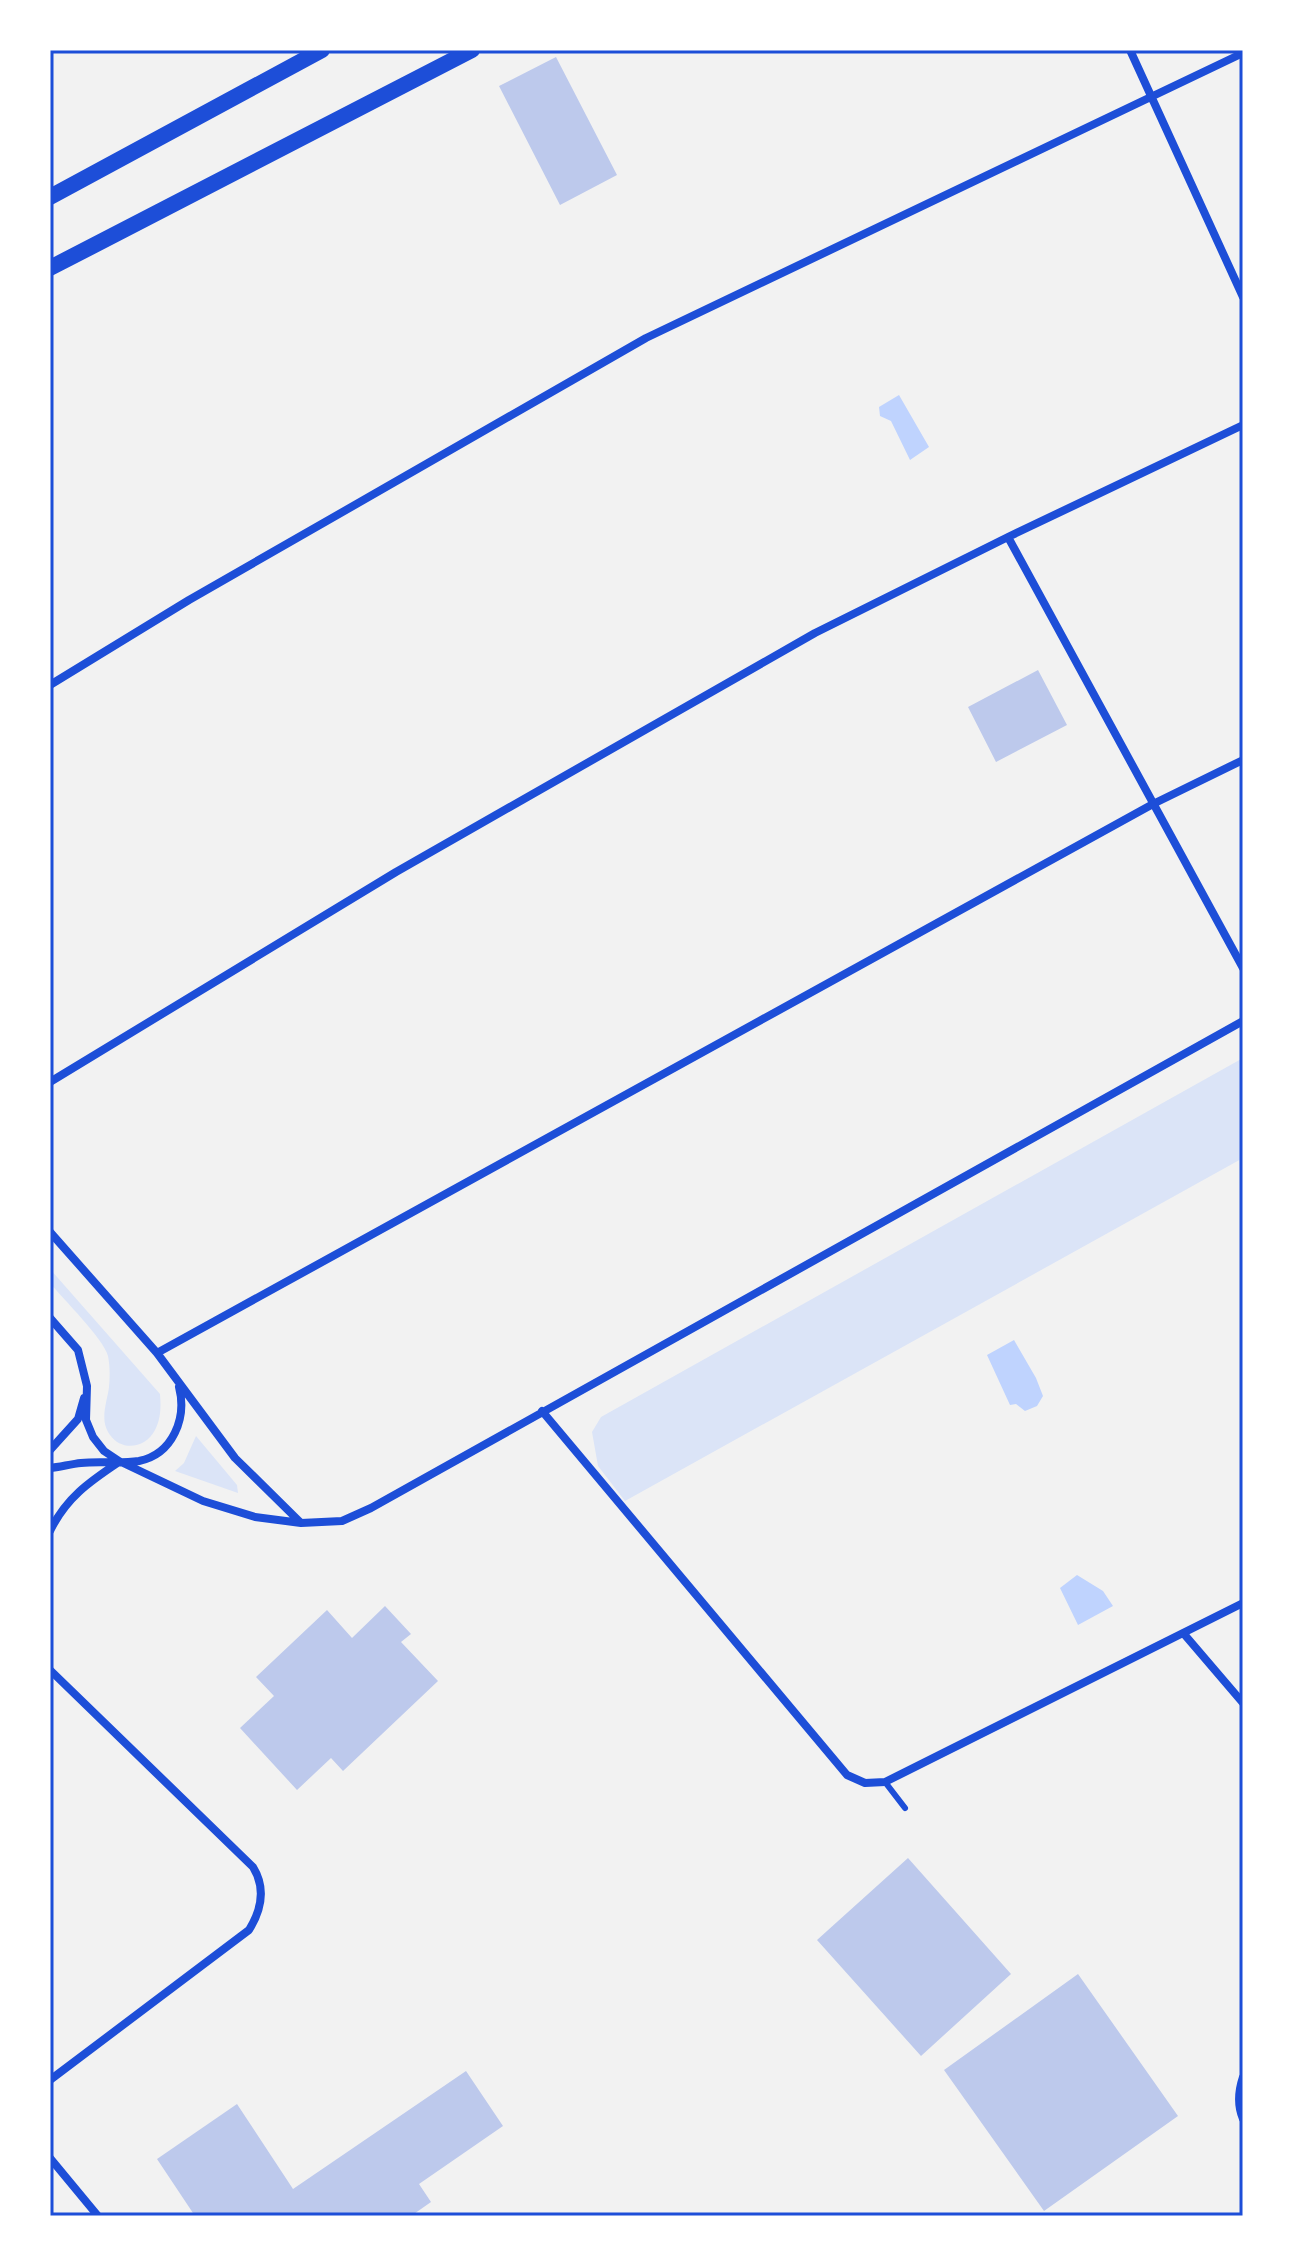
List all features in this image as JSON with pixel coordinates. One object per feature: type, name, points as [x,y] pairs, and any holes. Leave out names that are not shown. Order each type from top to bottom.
[{"type":"main road","points":[[50,197],[322,50]]},
{"type":"main road","points":[[50,268],[472,50]]},
{"type":"street","points":[[1130,50],[1243,297]]},
{"type":"street","points":[[50,685],[189,600],[646,338],[1243,53]]},
{"type":"street","points":[[50,1082],[396,872],[815,633],[1243,425]]},
{"type":"street","points":[[1008,537],[1243,968]]},
{"type":"street","points":[[157,1353],[1153,804],[1243,760]]},
{"type":"street","points":[[50,1318],[78,1350],[87,1386],[86,1420],[93,1437],[104,1451],[203,1501],[255,1517],[301,1523],[342,1521],[371,1508],[1243,1021]]},
{"type":"street","points":[[50,1232],[157,1353],[235,1458],[301,1523]]},
{"type":"street","points":[[50,1468],[81,1463],[139,1461],[157,1453],[172,1439],[181,1422],[183,1402],[178,1382]]},
{"type":"street","points":[[50,1450],[78,1419],[87,1386]]},
{"type":"street","points":[[542,1411],[847,1775],[865,1783],[885,1782],[1243,1603]]},
{"type":"street","points":[[50,1531],[59,1513],[84,1485],[119,1461]]},
{"type":"street","points":[[50,1506],[59,1513]]},
{"type":"street","points":[[1184,1634],[1243,1703]]},
{"type":"street","points":[[50,1670],[253,1867],[261,1880],[261,1896],[258,1915],[249,1930],[50,2080]]},
{"type":"street","points":[[1243,2077],[1238,2091],[1243,2119]]},
{"type":"street","points":[[50,2158],[98,2216]]},
{"type":"lane","points":[[885,1782],[905,1808]]},
{"type":"shaded area","points":[[1243,1058],[1243,1158],[625,1501],[598,1466],[592,1432],[601,1417]]},
{"type":"shaded area","points":[[50,1269],[160,1394],[157,1426],[146,1441],[127,1446],[110,1435],[104,1417],[109,1383],[108,1356],[91,1330],[50,1283]]},
{"type":"shaded area","points":[[196,1436],[237,1485],[238,1493],[175,1471],[184,1463]]},
{"type":"water","points":[[899,395],[929,447],[910,460],[891,421],[880,416],[879,407]]},
{"type":"water","points":[[1014,1340],[1043,1396],[1037,1406],[1025,1411],[1016,1404],[1010,1405],[987,1355]]},
{"type":"water","points":[[1077,1575],[1103,1591],[1113,1606],[1078,1625],[1060,1588]]},
{"type":"building","points":[[556,57],[617,175],[560,205],[499,86]]},
{"type":"building","points":[[1038,670],[1067,725],[996,762],[968,707]]},
{"type":"building","points":[[385,1606],[411,1634],[401,1642],[438,1681],[343,1771],[331,1758],[297,1790],[240,1728],[274,1696],[256,1677],[327,1610],[352,1638]]},
{"type":"building","points":[[908,1858],[1011,1974],[921,2056],[817,1940]]},
{"type":"building","points":[[1078,1974],[1178,2116],[1044,2211],[944,2070]]},
{"type":"building","points":[[466,2071],[503,2126],[419,2184],[431,2202],[411,2216],[195,2216],[157,2159],[237,2104],[293,2189]]}]
